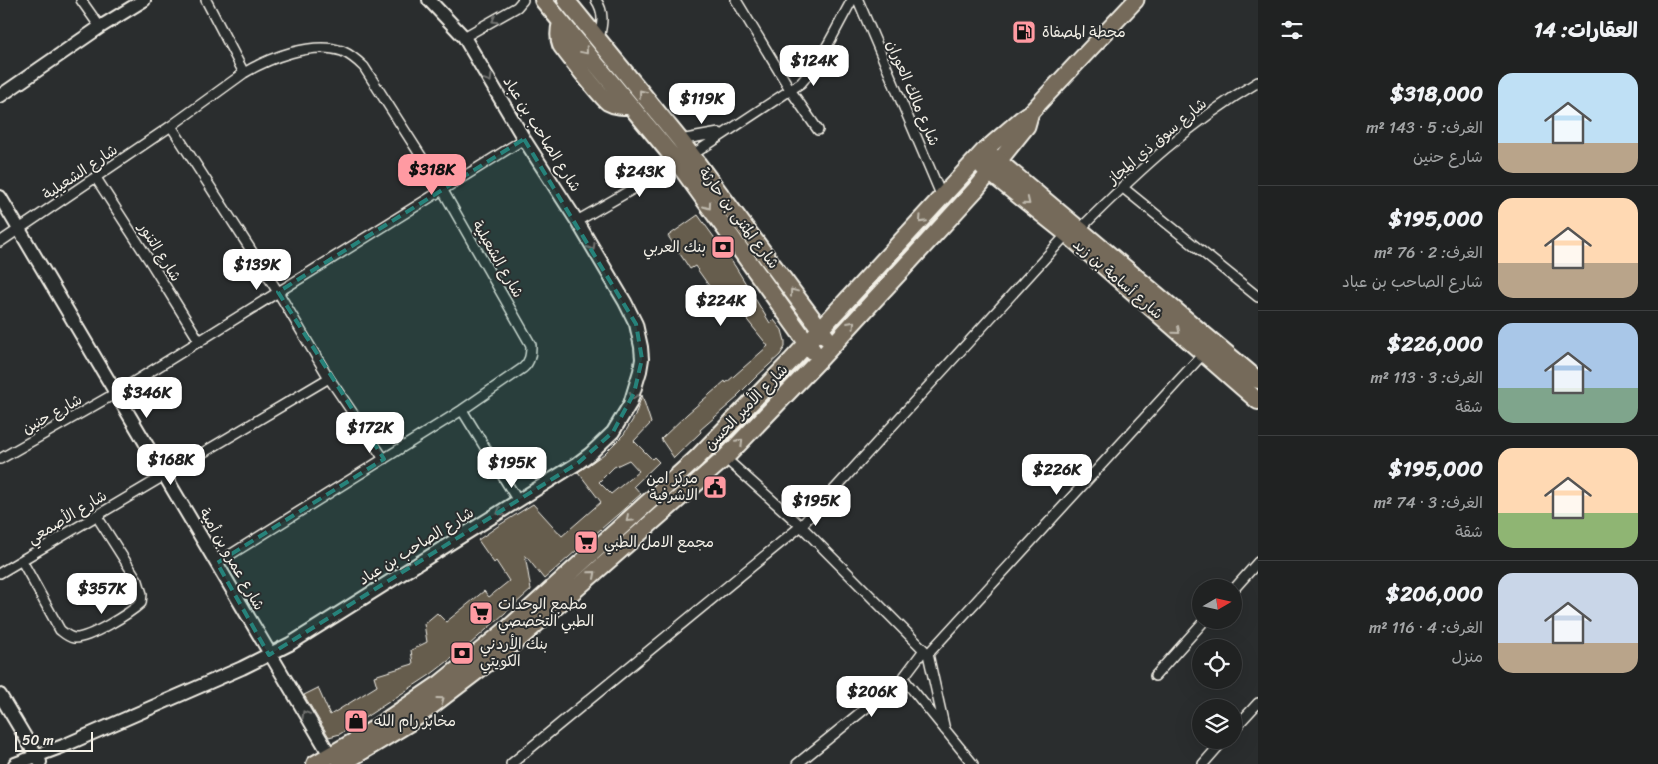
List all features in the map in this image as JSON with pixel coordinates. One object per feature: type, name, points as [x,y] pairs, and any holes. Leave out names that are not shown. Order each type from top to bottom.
[{"type":"highway","name":"شارع المثنى بن حارثة","points":[[543,0],[631,106],[685,159],[806,309],[833,346]]},
{"type":"highway","name":"شارع المثنى بن حارثة","points":[[566,0],[680,140],[685,159],[806,343],[820,360]]},
{"type":"highway","name":"شارع الأمير الحسن","points":[[336,760],[362,737],[441,683],[502,634],[696,459],[791,361],[980,156]]},
{"type":"highway","name":"شارع أسامة بن زيد","points":[[980,156],[1258,380]]},
{"type":"highway","name":"شارع الأمير الحسن","points":[[316,764],[336,760],[409,723],[519,639],[709,473],[820,360],[995,167]]},
{"type":"highway","name":"شارع أسامة بن زيد","points":[[995,167],[1006,184],[1074,231],[1204,354],[1258,401]]},
{"type":"highway","points":[[977,188],[988,182],[995,181],[1006,184]]},
{"type":"highway","points":[[806,309],[820,312],[841,307]]},
{"type":"highway","points":[[791,361],[796,335],[792,322]]},
{"type":"highway","points":[[696,459],[709,473]]},
{"type":"main road","name":"شارع الأمير الحسن","points":[[980,156],[1021,118],[1031,112],[1136,0]]},
{"type":"main road","name":"شارع الأمير الحسن","points":[[995,167],[1027,126],[1031,112]]},
{"type":"street","points":[[81,0],[100,27]]},
{"type":"street","points":[[0,96],[100,27],[144,0]]},
{"type":"street","points":[[206,0],[244,73]]},
{"type":"street","name":"شارع الصاحب بن عباد","points":[[15,764],[39,760],[269,655],[311,632],[578,463],[613,432],[630,404],[640,371],[641,347],[636,324],[577,221],[524,139],[464,37],[429,0]]},
{"type":"street","points":[[464,37],[517,7],[523,0]]},
{"type":"street","points":[[596,0],[602,12],[599,39]]},
{"type":"street","points":[[736,0],[791,91],[818,130]]},
{"type":"street","points":[[577,221],[685,159],[801,83],[812,72],[852,0]]},
{"type":"street","name":"شارع مالك العوران","points":[[858,0],[942,197]]},
{"type":"street","name":"شارع الشعيلية","points":[[0,242],[96,178],[244,73],[273,59],[310,49],[326,48],[341,51],[353,57],[364,67],[442,190],[531,346],[528,364],[462,410],[217,563]]},
{"type":"street","name":"شارع سوق ذي المجاز","points":[[511,764],[801,526],[1074,231],[1205,115],[1258,82]]},
{"type":"street","points":[[171,126],[278,292],[329,378],[384,459]]},
{"type":"street","points":[[680,140],[705,137],[729,130]]},
{"type":"street","name":"شارع حنين","points":[[0,459],[116,393],[200,342],[524,139]]},
{"type":"street","name":"شارع التنور","points":[[96,178],[200,342]]},
{"type":"street","points":[[1122,187],[1258,296]]},
{"type":"street","name":"شارع عمرو بن أمية","points":[[0,197],[217,563],[269,655],[336,760]]},
{"type":"street","points":[[796,764],[904,678],[926,652],[1204,354]]},
{"type":"street","name":"شارع الأصمعي","points":[[0,573],[329,378]]},
{"type":"street","points":[[462,410],[518,501]]},
{"type":"street","points":[[725,458],[801,526],[926,652],[945,730]]},
{"type":"street","points":[[22,561],[60,630],[67,636],[74,638],[85,637],[130,613],[141,603],[141,587],[96,515]]},
{"type":"street","points":[[1242,580],[1258,562]]},
{"type":"street","points":[[1155,676],[1197,629]]},
{"type":"street","points":[[904,678],[973,764]]},
{"type":"street","points":[[0,695],[39,760]]},
{"type":"street","points":[[1242,721],[1258,703]]},
{"type":"street","points":[[1203,764],[1216,749]]},
{"type":"highlighted area","points":[[524,139],[636,324],[642,359],[634,393],[613,432],[578,463],[269,655],[217,563],[384,459],[278,292]]},
{"type":"building","points":[[698,215],[735,266],[770,323],[774,320],[782,330],[785,347],[780,355],[738,397],[700,430],[701,432],[674,458],[661,439],[687,414],[768,346],[728,296],[719,300],[695,266],[690,269],[668,236]]},
{"type":"building","points":[[642,395],[651,423],[634,441],[652,459],[654,457],[659,462],[634,486],[641,494],[544,579],[525,555],[531,590],[469,645],[430,675],[340,734],[329,737],[304,695],[318,688],[330,715],[377,686],[374,676],[413,664],[411,650],[427,642],[424,624],[437,613],[446,622],[484,591],[489,597],[509,581],[496,561],[494,563],[478,540],[533,504],[562,536],[601,502],[578,472],[604,454],[624,434],[635,416]],"holes":[[[629,460],[639,471],[611,494],[599,482],[614,467]]]},
{"type":"place","name":"محطة المصفاة","points":[[1024,32]]},
{"type":"place","name":"بنك العربي","points":[[723,247]]},
{"type":"place","name":"مركز امن الاشرفية","points":[[715,487]]},
{"type":"place","name":"مجمع الامل الطبي","points":[[586,542]]},
{"type":"place","name":"مطمع الوحدات الطبي التخصصي","points":[[481,613]]},
{"type":"place","name":"بنك الأردني الكويتي","points":[[462,653]]},
{"type":"place","name":"مخابز رام الله","points":[[356,721]]}]
